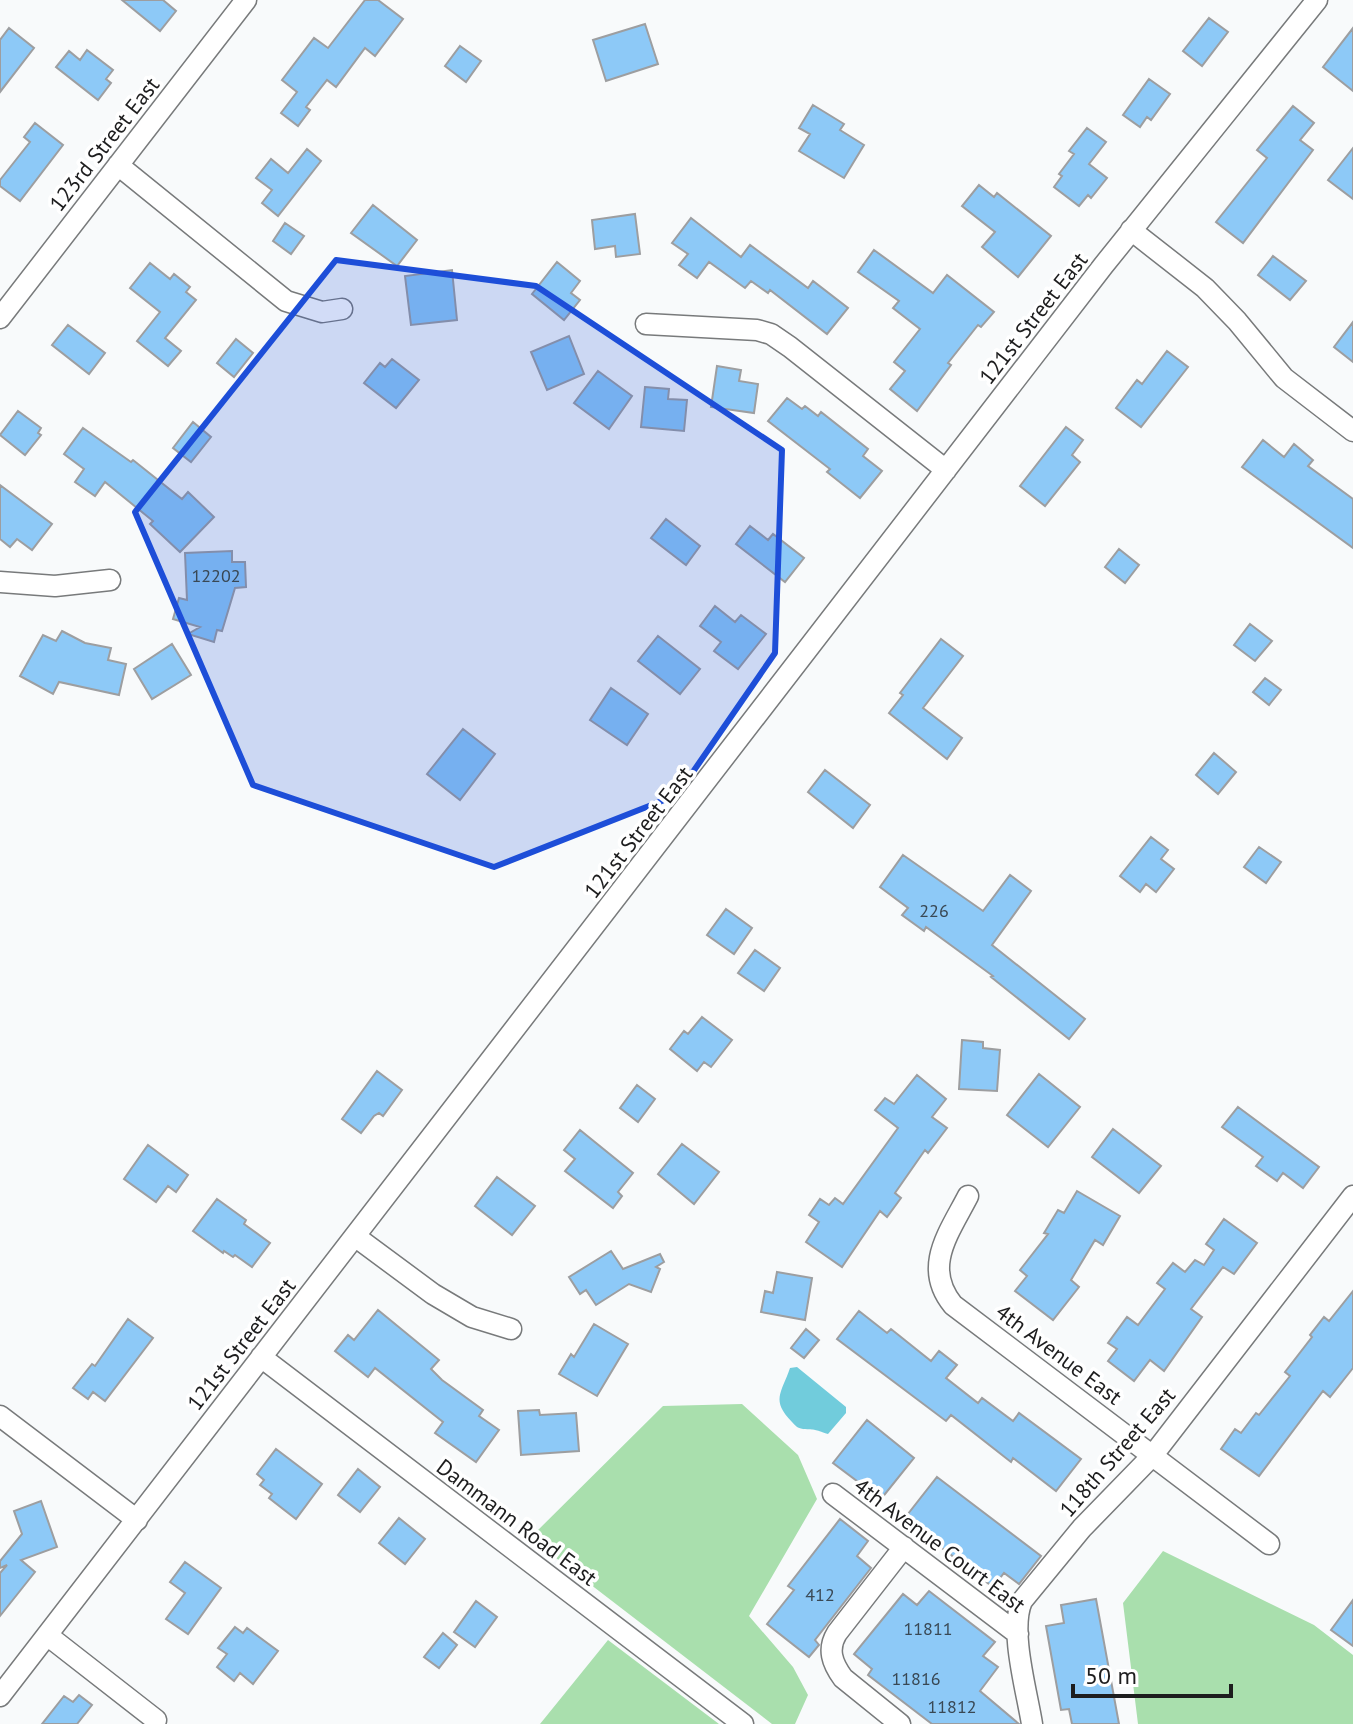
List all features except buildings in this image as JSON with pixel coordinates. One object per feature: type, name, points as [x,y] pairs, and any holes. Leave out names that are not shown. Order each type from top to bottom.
[{"type":"street","name":"123rd Street East","points":[[0,318],[246,0]]},
{"type":"street","name":"121st Street East","points":[[0,1696],[1131,230],[1317,0]]},
{"type":"street","points":[[118,165],[286,301],[322,312],[342,309]]},
{"type":"street","points":[[1131,230],[1205,288],[1284,378],[1353,431]]},
{"type":"street","points":[[646,324],[757,330],[771,334],[946,470]]},
{"type":"street","points":[[0,582],[55,586],[110,580]]},
{"type":"street","name":"4th Avenue East","points":[[968,1196],[944,1242],[938,1266],[943,1293],[953,1305],[1269,1544]]},
{"type":"street","name":"118th Street East","points":[[1032,1724],[1018,1634],[1018,1611],[1022,1601],[1082,1528],[1153,1455],[1353,1196]]},
{"type":"street","points":[[356,1237],[446,1302],[472,1317],[511,1329]]},
{"type":"street","name":"Dammann Road East","points":[[261,1357],[743,1724]]},
{"type":"street","points":[[0,1416],[137,1520]]},
{"type":"street","name":"4th Avenue Court East","points":[[833,1494],[1018,1634]]},
{"type":"street","points":[[900,1724],[854,1688],[836,1669],[831,1650],[832,1641],[904,1547]]},
{"type":"street","points":[[47,1635],[156,1720]]},
{"type":"highlighted area","points":[[336,260],[536,286],[782,450],[775,653],[677,795],[494,867],[253,785],[135,512]]},
{"type":"green space","points":[[742,1404],[798,1455],[817,1499],[749,1616],[793,1667],[808,1695],[795,1724],[772,1724],[530,1538],[663,1406]]},
{"type":"green space","points":[[1163,1551],[1314,1625],[1353,1655],[1353,1724],[1138,1724],[1123,1603]]},
{"type":"green space","points":[[608,1640],[719,1724],[540,1724]]},
{"type":"water","points":[[797,1367],[846,1407],[846,1413],[828,1434],[798,1427],[782,1408],[781,1391],[790,1368]]}]
